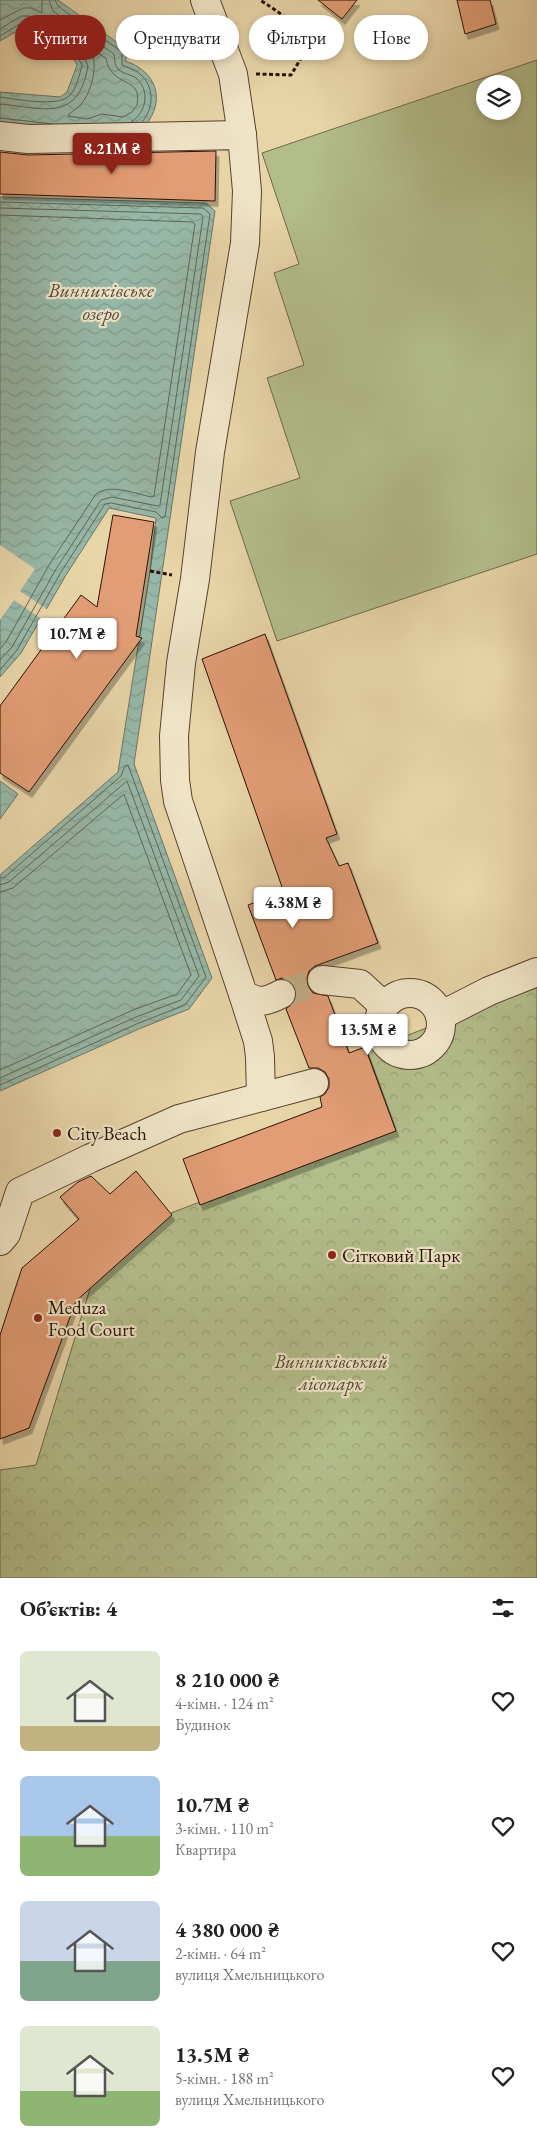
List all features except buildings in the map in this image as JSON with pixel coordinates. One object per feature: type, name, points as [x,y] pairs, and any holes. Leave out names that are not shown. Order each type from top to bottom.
[{"type":"street","points":[[205,0],[233,74],[242,135],[247,191],[245,244],[210,452],[195,579],[181,663],[174,736],[175,780],[178,801],[244,994],[259,1049],[261,1097]]},
{"type":"street","points":[[0,136],[28,139],[242,135]]},
{"type":"street","points":[[440,1016],[488,991],[537,972]]},
{"type":"street","points":[[322,980],[360,984],[384,1006]]},
{"type":"street","points":[[244,994],[252,1000],[264,1002],[281,994]]},
{"type":"street","points":[[400,994],[418,994],[427,998],[434,1005],[440,1016],[439,1033],[428,1048],[410,1055],[401,1054],[389,1047],[380,1034],[380,1015],[384,1006],[400,994]]},
{"type":"street","points":[[0,1241],[6,1234],[20,1192],[179,1119],[314,1083]]},
{"type":"path","points":[[233,74],[291,75],[300,60],[296,31],[286,17],[260,0]]},
{"type":"green space","points":[[537,60],[537,554],[277,641],[230,501],[300,478],[267,378],[304,365],[274,273],[299,264],[262,153],[476,81],[476,120],[521,120],[521,75],[493,75]]},
{"type":"green space","name":"Винниківський лісопарк","points":[[537,985],[537,1578],[0,1578],[0,1470],[36,1465],[92,1282],[171,1213],[395,1128],[367,1051]]},
{"type":"water","points":[[0,0],[58,0],[79,15],[15,15],[15,32],[0,41]]},
{"type":"water","points":[[106,34],[116,42],[116,60],[125,60],[145,72],[155,88],[155,107],[145,126],[0,129],[0,92],[60,97],[67,92],[77,65],[74,60],[106,60]]},
{"type":"water","name":"Винниківське озеро","points":[[0,197],[206,203],[215,211],[134,764],[212,978],[189,1009],[141,1028],[0,1091],[0,875],[118,772],[150,571],[156,518],[109,508],[66,575],[21,653],[0,677]]},
{"type":"water","points":[[0,781],[18,794],[0,819]]},
{"type":"pier","points":[[0,545],[35,569],[20,591],[48,610],[43,620],[14,600],[0,620]]},
{"type":"tunnel","points":[[281,994],[322,980]]},
{"type":"place","name":"City Beach","points":[[57,1133]]},
{"type":"place","name":"Сітковий Парк","points":[[332,1255]]},
{"type":"place","name":"Meduza Food Court","points":[[38,1318]]}]
